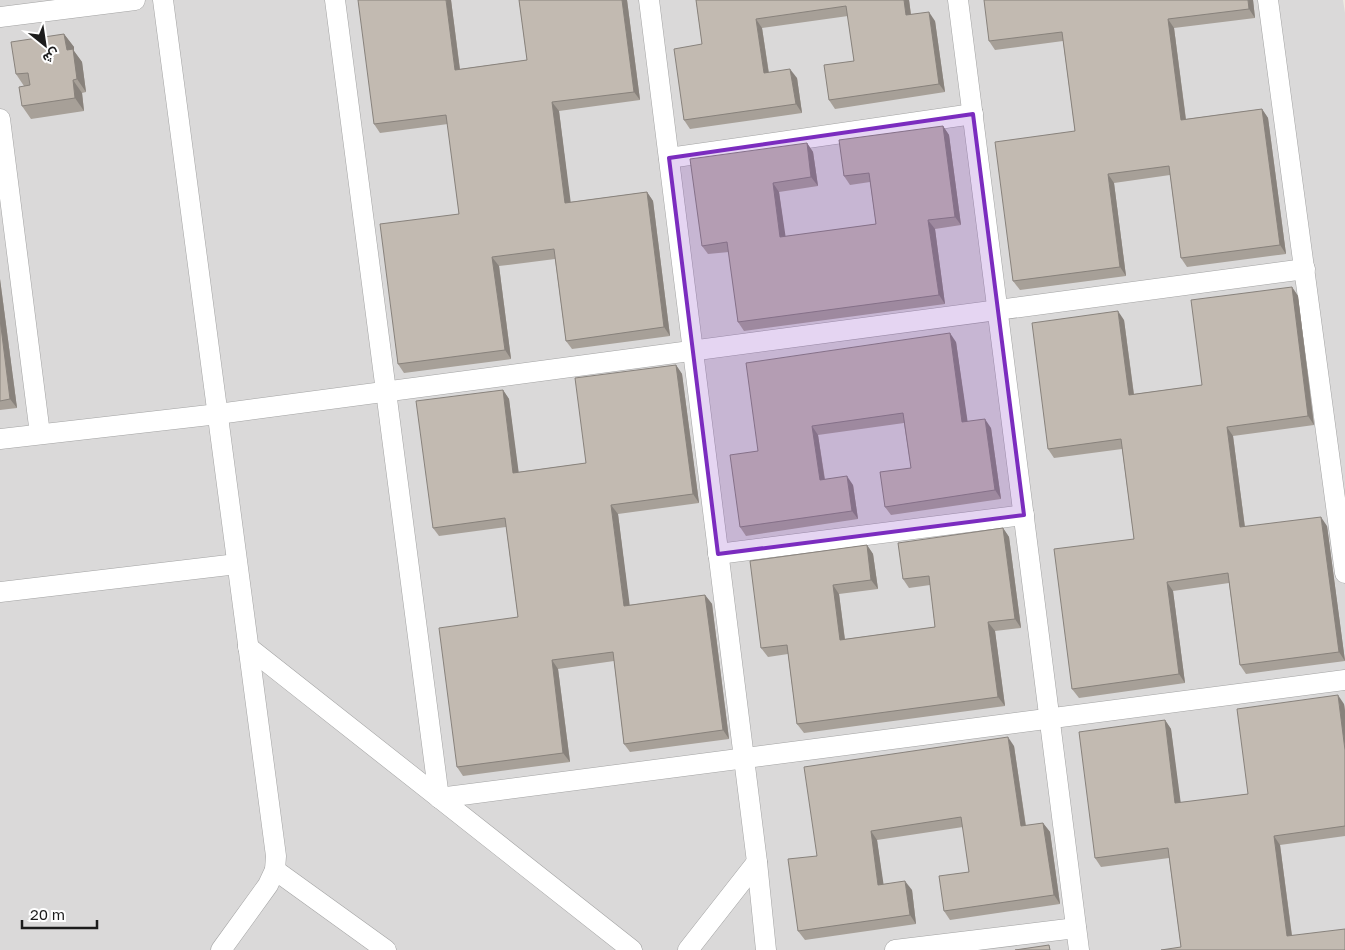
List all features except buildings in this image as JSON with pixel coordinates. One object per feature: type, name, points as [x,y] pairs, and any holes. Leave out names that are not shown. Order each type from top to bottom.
[{"type":"street","points":[[0,17],[134,0]]},
{"type":"street","points":[[163,0],[276,856],[276,870],[268,885],[220,950]]},
{"type":"street","points":[[335,0],[439,798]]},
{"type":"street","points":[[649,0],[744,758],[766,950]]},
{"type":"street","points":[[958,0],[1079,950]]},
{"type":"street","points":[[1268,0],[1345,572]]},
{"type":"street","points":[[669,158],[973,114]]},
{"type":"street","points":[[0,119],[40,434]]},
{"type":"street","points":[[0,439],[218,414],[1305,269]]},
{"type":"street","points":[[718,554],[1024,515]]},
{"type":"street","points":[[0,592],[237,564]]},
{"type":"street","points":[[248,647],[632,950]]},
{"type":"street","points":[[439,798],[1345,680]]},
{"type":"street","points":[[688,950],[756,862]]},
{"type":"street","points":[[276,870],[386,950]]},
{"type":"street","points":[[895,950],[1076,928]]},
{"type":"highlighted area","points":[[973,114],[1024,515],[718,554],[669,158]]},
{"type":"shaded area","points":[[0,0],[1343,0],[1345,13],[1345,950],[0,950]]}]
